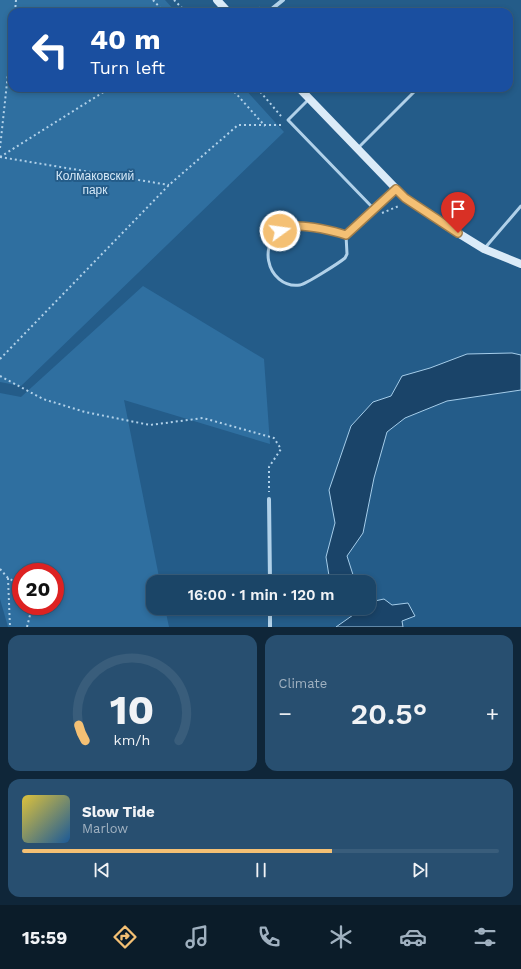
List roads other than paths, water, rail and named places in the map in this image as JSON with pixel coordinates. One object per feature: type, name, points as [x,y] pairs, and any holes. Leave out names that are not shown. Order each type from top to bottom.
[{"type":"street","points":[[217,0],[224,8]]},
{"type":"street","points":[[273,8],[283,0]]},
{"type":"street","points":[[304,92],[396,189],[411,202],[445,225],[484,248],[521,264]]},
{"type":"street","points":[[269,499],[270,575]]},
{"type":"street","points":[[270,615],[270,627]]},
{"type":"lane","points":[[357,149],[414,92]]},
{"type":"lane","points":[[310,99],[288,120],[374,209]]},
{"type":"lane","points":[[346,235],[396,189]]},
{"type":"lane","points":[[484,248],[521,206]]},
{"type":"lane","points":[[295,226],[328,230],[346,235],[347,254],[345,258],[301,285],[291,285],[282,281],[274,274],[270,266],[268,256],[269,247],[273,238],[280,231],[288,227],[295,226]]},
{"type":"park label","name":"Колмаковский парк","points":[[95,183]]}]
